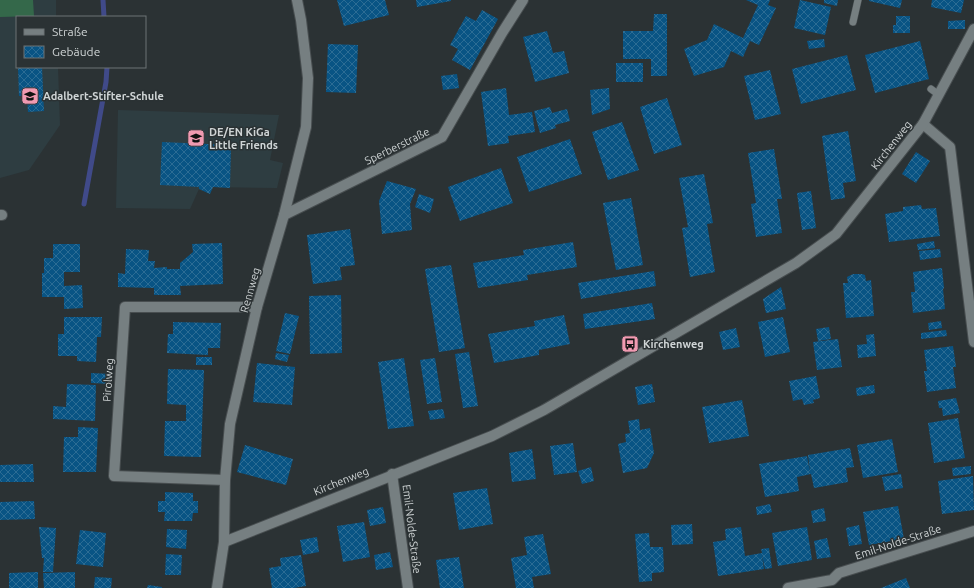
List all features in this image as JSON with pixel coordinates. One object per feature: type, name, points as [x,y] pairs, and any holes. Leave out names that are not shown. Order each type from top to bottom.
[{"type":"street","name":"Rennweg","points":[[217,588],[224,542],[225,480],[230,424],[257,307],[284,215],[306,127],[308,78],[302,20],[297,0]]},
{"type":"street","name":"Sperberstraße","points":[[284,215],[442,137],[502,33],[523,0]]},
{"type":"street","name":"Kirchenweg","points":[[224,542],[392,474],[492,436],[544,410],[796,263],[836,234],[923,124],[935,92],[972,40],[974,29]]},
{"type":"street","points":[[923,124],[950,147],[974,342]]},
{"type":"street","name":"Pirolweg","points":[[225,480],[114,476],[124,308],[257,307]]},
{"type":"street","name":"Emil-Nolde-Straße","points":[[392,474],[408,588]]},
{"type":"street","name":"Emil-Nolde-Straße","points":[[788,588],[832,584],[839,573],[974,530]]},
{"type":"lane","points":[[853,22],[858,0]]},
{"type":"shaded area","name":"Adalbert-Stifter-Schule","points":[[0,0],[56,0],[56,16],[16,16],[16,68],[58,68],[60,125],[29,170],[0,178]]},
{"type":"shaded area","name":"DE/EN KiGa Little Friends","points":[[118,110],[279,115],[270,160],[283,163],[277,188],[213,187],[210,194],[199,189],[190,209],[116,208]]},
{"type":"green space","points":[[0,0],[33,0],[34,16],[0,17]]},
{"type":"building","points":[[337,0],[385,0],[389,15],[344,26]]},
{"type":"building","points":[[416,0],[451,0],[451,1],[417,7]]},
{"type":"building","points":[[746,0],[770,0],[768,5],[776,8],[759,45],[750,41],[743,57],[731,51],[724,67],[694,76],[684,49],[707,40],[714,24],[743,38],[758,5]]},
{"type":"building","points":[[800,0],[831,7],[825,35],[794,28]]},
{"type":"building","points":[[824,0],[838,0],[837,6],[824,3]]},
{"type":"building","points":[[869,0],[902,0],[900,8]]},
{"type":"building","points":[[932,0],[964,0],[961,13],[931,7]]},
{"type":"building","points":[[482,10],[498,19],[470,70],[452,60],[458,49],[450,45],[466,16],[476,21]]},
{"type":"building","points":[[654,14],[667,14],[667,76],[651,76],[651,59],[623,59],[623,31],[653,31]]},
{"type":"building","points":[[896,16],[910,16],[910,33],[893,33],[893,25],[896,25]]},
{"type":"building","points":[[965,20],[965,29],[948,29],[948,21]]},
{"type":"building","points":[[547,31],[553,53],[564,51],[569,73],[535,82],[523,37]]},
{"type":"building","points":[[824,39],[825,47],[809,49],[807,41]]},
{"type":"building","points":[[920,41],[929,79],[875,93],[865,55]]},
{"type":"building","points":[[328,44],[358,45],[356,93],[326,92]]},
{"type":"building","points":[[847,55],[856,90],[801,104],[792,69]]},
{"type":"building","points":[[616,63],[643,63],[643,82],[616,82]]},
{"type":"building","points":[[18,68],[42,68],[44,111],[28,112],[27,96],[19,96]]},
{"type":"building","points":[[770,70],[781,114],[755,120],[744,76]]},
{"type":"building","points":[[457,74],[459,88],[443,90],[441,76]]},
{"type":"building","points":[[506,88],[509,115],[532,112],[535,132],[508,136],[509,143],[488,146],[481,92]]},
{"type":"building","points":[[609,88],[610,109],[592,115],[590,90]]},
{"type":"building","points":[[667,98],[682,145],[654,154],[640,107]]},
{"type":"building","points":[[550,107],[552,113],[567,109],[570,121],[555,125],[556,128],[540,133],[534,111]]},
{"type":"building","points":[[622,122],[639,170],[608,180],[592,132]]},
{"type":"building","points":[[848,131],[856,181],[843,183],[845,198],[831,200],[822,136]]},
{"type":"building","points":[[570,139],[582,174],[529,192],[517,157]]},
{"type":"building","points":[[162,142],[231,145],[230,188],[213,187],[210,194],[199,189],[199,187],[160,185]]},
{"type":"building","points":[[774,149],[782,199],[777,199],[782,233],[756,237],[751,204],[756,203],[748,153]]},
{"type":"building","points":[[916,152],[930,161],[916,183],[902,174]]},
{"type":"building","points":[[501,168],[513,203],[460,221],[448,187]]},
{"type":"building","points":[[704,174],[713,223],[707,224],[715,272],[690,277],[682,228],[688,227],[679,178]]},
{"type":"building","points":[[387,181],[416,189],[410,204],[412,230],[382,234],[379,201]]},
{"type":"building","points":[[811,191],[816,228],[802,230],[797,193]]},
{"type":"building","points":[[419,194],[434,199],[430,213],[415,207]]},
{"type":"building","points":[[631,198],[643,265],[616,270],[603,203]]},
{"type":"building","points":[[921,205],[922,209],[936,208],[940,236],[889,242],[885,214],[903,211],[903,207]]},
{"type":"building","points":[[350,229],[355,265],[340,267],[342,280],[313,284],[307,235]]},
{"type":"building","points":[[934,241],[935,248],[918,250],[917,244]]},
{"type":"building","points":[[573,242],[577,267],[527,275],[528,280],[478,288],[473,263],[524,255],[523,250]]},
{"type":"building","points":[[222,243],[223,284],[180,286],[181,295],[154,295],[154,288],[118,287],[118,273],[125,274],[126,249],[149,250],[148,261],[155,261],[154,268],[167,267],[167,269],[180,269],[180,263],[193,252],[192,244]]},
{"type":"building","points":[[53,244],[80,244],[80,272],[64,272],[64,286],[82,285],[83,308],[64,309],[64,297],[42,297],[42,273],[44,273],[44,258],[53,258]]},
{"type":"building","points":[[940,249],[941,257],[920,260],[919,251]]},
{"type":"building","points":[[451,265],[465,348],[439,352],[425,269]]},
{"type":"building","points":[[942,268],[945,309],[913,313],[911,292],[915,292],[913,272]]},
{"type":"building","points":[[654,271],[656,286],[581,299],[578,283]]},
{"type":"building","points":[[853,274],[865,275],[866,281],[871,280],[874,316],[846,318],[843,283],[848,283],[847,277]]},
{"type":"building","points":[[781,287],[786,309],[766,313],[763,299]]},
{"type":"building","points":[[341,295],[342,353],[310,354],[309,296]]},
{"type":"building","points":[[652,303],[655,319],[585,329],[583,314]]},
{"type":"building","points":[[285,313],[299,316],[290,354],[276,351]]},
{"type":"building","points":[[564,315],[570,344],[539,350],[539,355],[494,363],[488,334],[535,326],[534,321]]},
{"type":"building","points":[[64,317],[102,317],[101,337],[97,337],[96,362],[77,361],[77,356],[58,356],[58,334],[64,334]]},
{"type":"building","points":[[783,317],[790,352],[765,357],[758,322]]},
{"type":"building","points":[[941,321],[942,328],[929,330],[928,323]]},
{"type":"building","points":[[173,322],[221,323],[220,348],[208,348],[208,355],[167,353],[168,334],[173,334]]},
{"type":"building","points":[[829,327],[831,339],[818,341],[816,329]]},
{"type":"building","points":[[736,328],[740,347],[723,350],[719,332]]},
{"type":"building","points":[[946,330],[947,336],[921,339],[921,333]]},
{"type":"building","points":[[874,334],[876,356],[858,358],[857,345],[867,344],[866,335]]},
{"type":"building","points":[[838,339],[842,367],[817,370],[813,342]]},
{"type":"building","points":[[953,346],[956,367],[953,367],[956,388],[927,392],[924,371],[927,371],[924,350]]},
{"type":"building","points":[[469,352],[478,406],[463,408],[455,354]]},
{"type":"building","points":[[276,353],[289,355],[287,362],[275,359]]},
{"type":"building","points":[[196,357],[212,357],[212,365],[196,365]]},
{"type":"building","points":[[404,358],[414,426],[388,429],[378,362]]},
{"type":"building","points":[[435,358],[442,402],[427,404],[420,360]]},
{"type":"building","points":[[257,363],[295,367],[292,405],[253,402]]},
{"type":"building","points":[[168,369],[204,370],[201,457],[164,456],[165,421],[186,421],[186,405],[167,404]]},
{"type":"building","points":[[91,373],[111,374],[111,384],[91,383]]},
{"type":"building","points":[[816,376],[820,398],[813,400],[814,403],[804,405],[802,399],[793,401],[789,381]]},
{"type":"building","points":[[67,384],[96,385],[95,421],[53,419],[53,406],[66,407]]},
{"type":"building","points":[[652,384],[655,402],[638,405],[635,387]]},
{"type":"building","points":[[874,385],[875,393],[857,396],[856,388]]},
{"type":"building","points":[[956,398],[960,413],[943,416],[942,408],[939,408],[938,401]]},
{"type":"building","points":[[742,400],[749,436],[709,443],[702,407]]},
{"type":"building","points":[[443,409],[445,418],[430,420],[428,411]]},
{"type":"building","points":[[958,418],[965,458],[934,463],[928,423]]},
{"type":"building","points":[[639,419],[640,430],[650,428],[654,453],[647,468],[623,473],[618,444],[626,442],[625,434],[630,433],[628,421]]},
{"type":"building","points":[[78,427],[98,428],[96,472],[63,472],[64,437],[78,437]]},
{"type":"building","points":[[892,439],[898,472],[863,478],[857,445]]},
{"type":"building","points":[[573,443],[577,472],[554,475],[550,446]]},
{"type":"building","points":[[245,445],[293,459],[286,485],[237,472]]},
{"type":"building","points":[[850,448],[854,467],[846,468],[848,482],[814,488],[811,474],[797,477],[799,491],[765,497],[759,464],[807,456],[810,472],[808,455]]},
{"type":"building","points":[[532,449],[536,479],[512,482],[509,453]]},
{"type":"building","points":[[33,464],[34,482],[0,482],[0,465]]},
{"type":"building","points":[[971,466],[971,474],[953,476],[952,468]]},
{"type":"building","points":[[591,467],[594,481],[582,484],[578,471]]},
{"type":"building","points":[[901,474],[903,488],[885,491],[882,477]]},
{"type":"building","points":[[973,476],[974,510],[942,514],[938,481]]},
{"type":"building","points":[[487,488],[493,524],[459,530],[453,493]]},
{"type":"building","points":[[165,492],[193,493],[193,501],[198,501],[198,513],[193,513],[192,521],[164,521],[165,512],[158,512],[158,501],[165,501]]},
{"type":"building","points":[[34,501],[35,519],[0,520],[0,502]]},
{"type":"building","points":[[770,504],[772,512],[757,515],[756,507]]},
{"type":"building","points":[[898,506],[904,539],[869,545],[863,512]]},
{"type":"building","points":[[383,507],[386,523],[370,526],[367,510]]},
{"type":"building","points":[[824,508],[826,521],[813,523],[811,511]]},
{"type":"building","points":[[364,522],[370,557],[343,562],[337,526]]},
{"type":"building","points":[[692,524],[693,544],[672,545],[671,525]]},
{"type":"building","points":[[859,525],[862,544],[849,546],[846,528]]},
{"type":"building","points":[[39,527],[56,528],[53,572],[43,572],[44,558],[42,558]]},
{"type":"building","points":[[741,527],[745,556],[762,553],[761,549],[769,548],[772,568],[765,569],[762,555],[764,569],[718,576],[713,542],[726,540],[725,529]]},
{"type":"building","points":[[807,527],[812,560],[778,566],[772,533]]},
{"type":"building","points":[[167,529],[187,530],[186,549],[166,547]]},
{"type":"building","points":[[80,530],[106,533],[103,567],[76,564]]},
{"type":"building","points":[[649,533],[650,547],[663,547],[664,572],[652,573],[652,581],[639,582],[635,534]]},
{"type":"building","points":[[543,534],[551,574],[532,577],[534,588],[516,588],[511,558],[527,555],[524,537]]},
{"type":"building","points":[[317,537],[319,552],[303,555],[300,540]]},
{"type":"building","points":[[827,538],[831,557],[817,559],[814,541]]},
{"type":"building","points":[[390,552],[393,567],[376,570],[374,555]]},
{"type":"building","points":[[166,554],[182,555],[181,575],[165,575]]},
{"type":"building","points":[[301,555],[306,586],[294,588],[272,588],[269,568],[281,566],[280,558]]},
{"type":"building","points":[[459,557],[464,588],[440,588],[436,560]]},
{"type":"building","points":[[38,572],[38,588],[9,588],[9,573]]},
{"type":"building","points":[[75,572],[75,588],[44,588],[43,573]]},
{"type":"building","points":[[95,577],[112,578],[111,588],[94,588]]},
{"type":"building","points":[[906,578],[910,588],[881,588]]},
{"type":"building","points":[[148,585],[162,587],[162,588],[147,588]]},
{"type":"waterway","points":[[103,0],[104,16]]},
{"type":"waterway","points":[[84,204],[106,82],[107,68]]},
{"type":"place","name":"Adalbert-Stifter-Schule","points":[[30,96]]},
{"type":"place","name":"DE/EN KiGa Little Friends","points":[[196,138]]},
{"type":"place","name":"Kirchenweg","points":[[630,344]]}]
